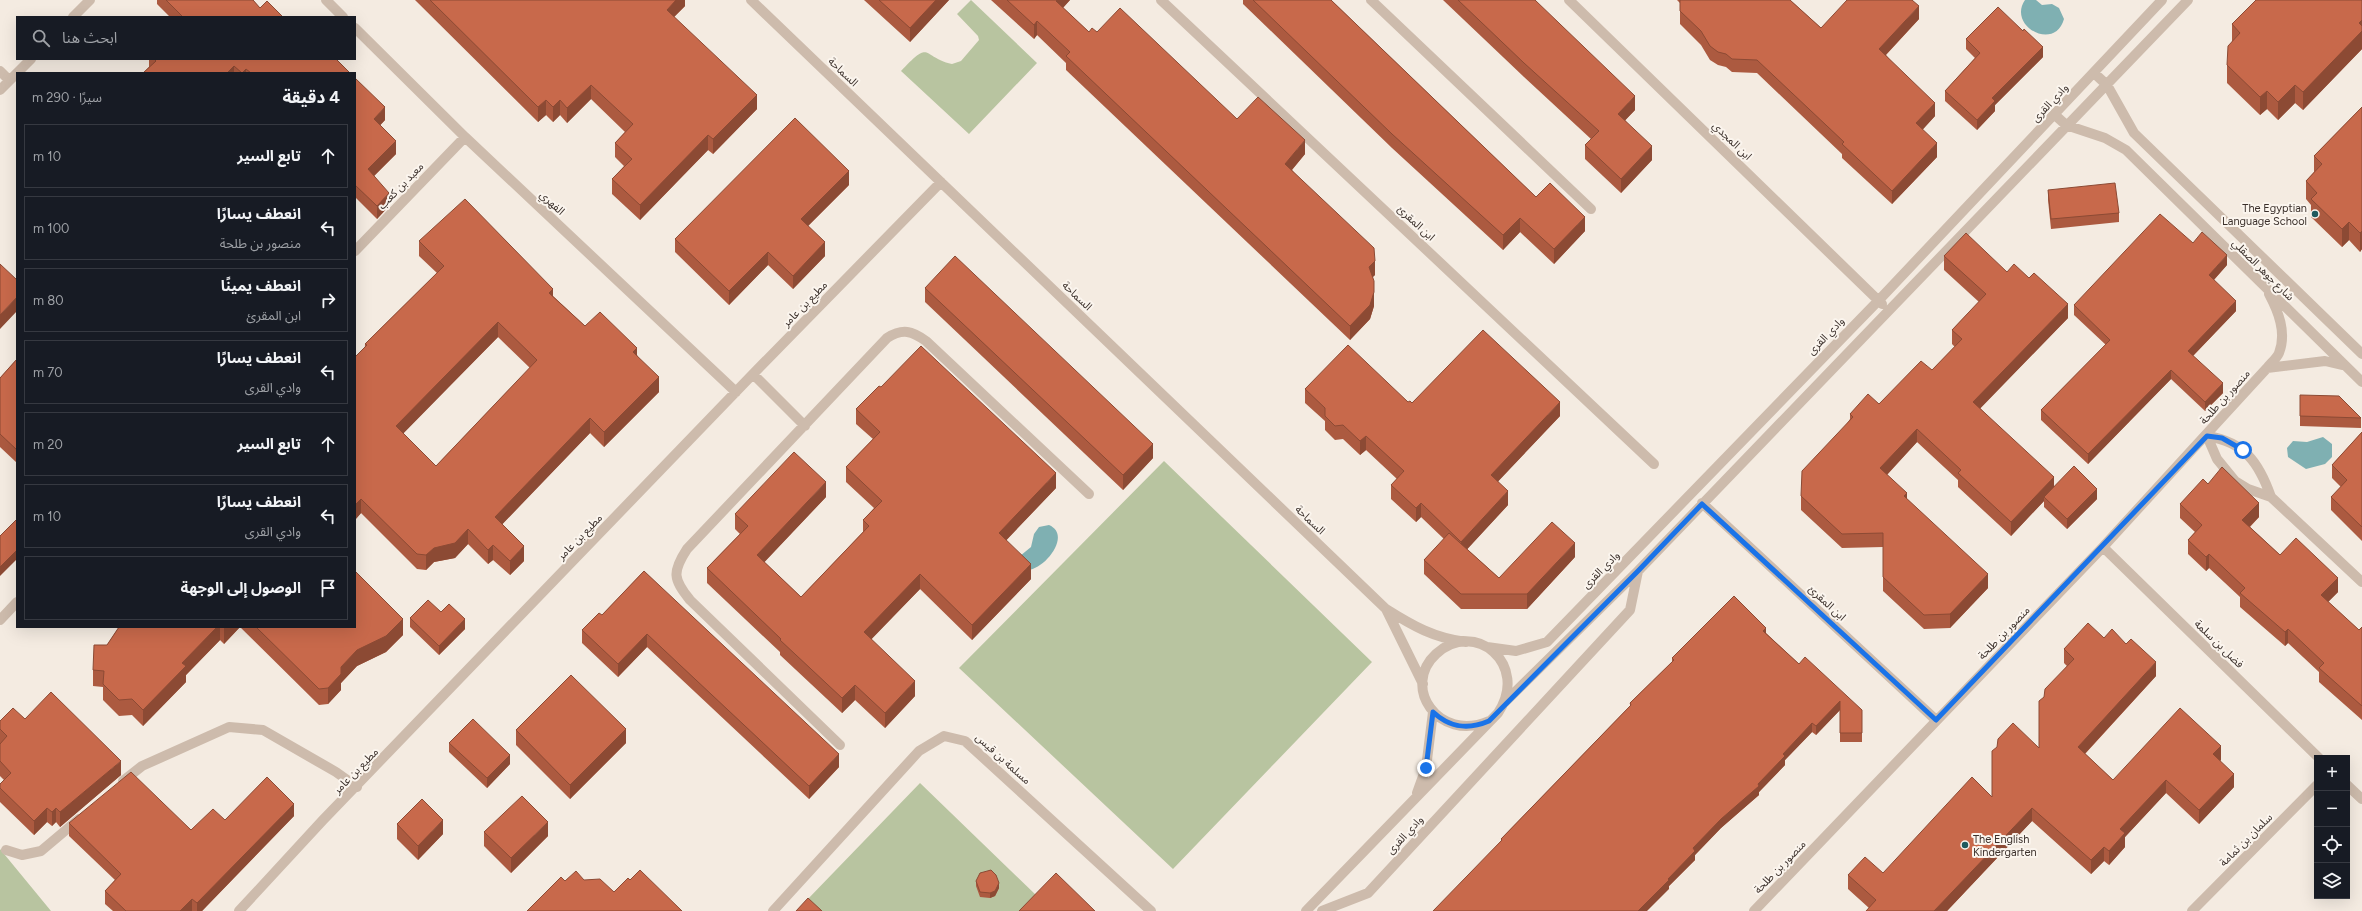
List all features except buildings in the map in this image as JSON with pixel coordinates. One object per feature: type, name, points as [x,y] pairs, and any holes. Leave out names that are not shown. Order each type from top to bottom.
[{"type":"street","points":[[74,16],[90,0]]},
{"type":"street","points":[[326,0],[343,16]]},
{"type":"street","name":"السماحة","points":[[751,0],[1386,609],[1411,624],[1444,639],[1466,642]]},
{"type":"street","name":"ابن المقرئ","points":[[1161,0],[1654,464]]},
{"type":"street","points":[[1371,0],[1591,209]]},
{"type":"street","name":"ابن المجدي","points":[[1569,0],[1888,310]]},
{"type":"street","name":"وادي القرى","points":[[1487,647],[1516,651],[1547,642],[1878,300],[2055,115],[2162,0]]},
{"type":"street","points":[[1504,703],[1509,682],[1507,672],[1495,654],[1487,647],[1466,642],[1455,643],[1436,654],[1429,663],[1423,684],[1426,699],[1433,712],[1442,720],[1454,725],[1477,726],[1489,721],[1504,703],[1638,571],[2188,0]]},
{"type":"street","name":"الفهري","points":[[356,29],[465,137],[736,392]]},
{"type":"street","points":[[17,72],[30,60]]},
{"type":"street","points":[[0,71],[9,80]]},
{"type":"street","points":[[0,90],[16,73]]},
{"type":"street","name":"شارع جوهر الصقلي","points":[[2094,73],[2107,85],[2134,133],[2362,354]]},
{"type":"street","points":[[2055,115],[2066,125]]},
{"type":"street","name":"شارع جوهر الصقلي","points":[[2066,125],[2105,138],[2126,150],[2270,294],[2362,382]]},
{"type":"street","name":"معبد بن كعب","points":[[356,250],[465,137]]},
{"type":"street","name":"مطيع بن عامر","points":[[239,911],[323,820],[357,787],[753,374],[941,182]]},
{"type":"street","name":"منصور بن طلحة","points":[[1754,911],[2103,547],[2207,436],[2267,368],[2279,353],[2281,334],[2280,315],[2270,294]]},
{"type":"street","points":[[840,745],[690,600],[681,589],[676,577],[676,565],[687,549],[887,338],[896,332],[913,332],[926,341],[1089,494]]},
{"type":"street","points":[[2267,368],[2325,361],[2346,367]]},
{"type":"street","points":[[753,374],[805,426]]},
{"type":"street","points":[[2207,436],[2222,438],[2243,450],[2262,472],[2271,497]]},
{"type":"street","points":[[2207,436],[2221,465],[2235,481],[2248,489],[2271,497],[2362,582]]},
{"type":"street","name":"ابن المقرئ","points":[[1702,504],[1936,720]]},
{"type":"street","name":"فضل بن سلمة","points":[[2103,547],[2316,755]]},
{"type":"street","name":"وادي القرى","points":[[1322,911],[1368,893],[1630,610],[1638,571]]},
{"type":"street","points":[[0,620],[16,603]]},
{"type":"street","name":"السماحة","points":[[1386,609],[1423,684]]},
{"type":"street","name":"وادي القرى","points":[[1414,799],[1426,768],[1433,712]]},
{"type":"street","name":"وادي القرى","points":[[1306,911],[1489,721]]},
{"type":"street","points":[[118,786],[142,766],[229,727],[263,730],[336,772],[357,787]]},
{"type":"street","name":"مسلمة بن قيس","points":[[773,911],[919,750],[944,736],[965,741],[1151,911]]},
{"type":"street","name":"سلمان بن ثمامة","points":[[2192,911],[2314,788]]},
{"type":"street","points":[[2350,788],[2362,799]]},
{"type":"street","points":[[6,850],[22,855],[41,851],[88,812]]},
{"type":"green space","points":[[971,0],[1037,63],[969,134],[901,71],[923,52],[952,64],[961,61],[979,40],[978,36],[957,14]]},
{"type":"green space","points":[[1164,461],[1372,662],[1173,869],[959,668]]},
{"type":"green space","points":[[920,783],[1037,896],[1022,911],[816,911],[806,901]]},
{"type":"green space","points":[[0,849],[51,911],[0,911]]},
{"type":"water","points":[[2025,0],[2036,0],[2042,5],[2052,4],[2059,8],[2064,19],[2059,29],[2052,34],[2034,32],[2022,19],[2021,10]]},
{"type":"water","points":[[2323,437],[2332,444],[2332,457],[2325,464],[2306,469],[2288,457],[2287,448],[2293,441],[2307,442]]},
{"type":"water","points":[[1049,525],[1055,530],[1058,536],[1054,551],[1042,564],[1028,570],[1020,556],[1031,547],[1034,534],[1039,527]]},
{"type":"place","name":"The Egyptian Language School","points":[[2315,214]]},
{"type":"place","name":"The English Kindergarten","points":[[1965,845]]},
{"type":"route","points":[[1426,768],[1433,712],[1442,720],[1454,725],[1466,727],[1477,726],[1489,721],[1498,713],[1504,703],[1638,571],[1702,504],[1936,720],[2103,547],[2207,436],[2222,438],[2243,450]]}]
